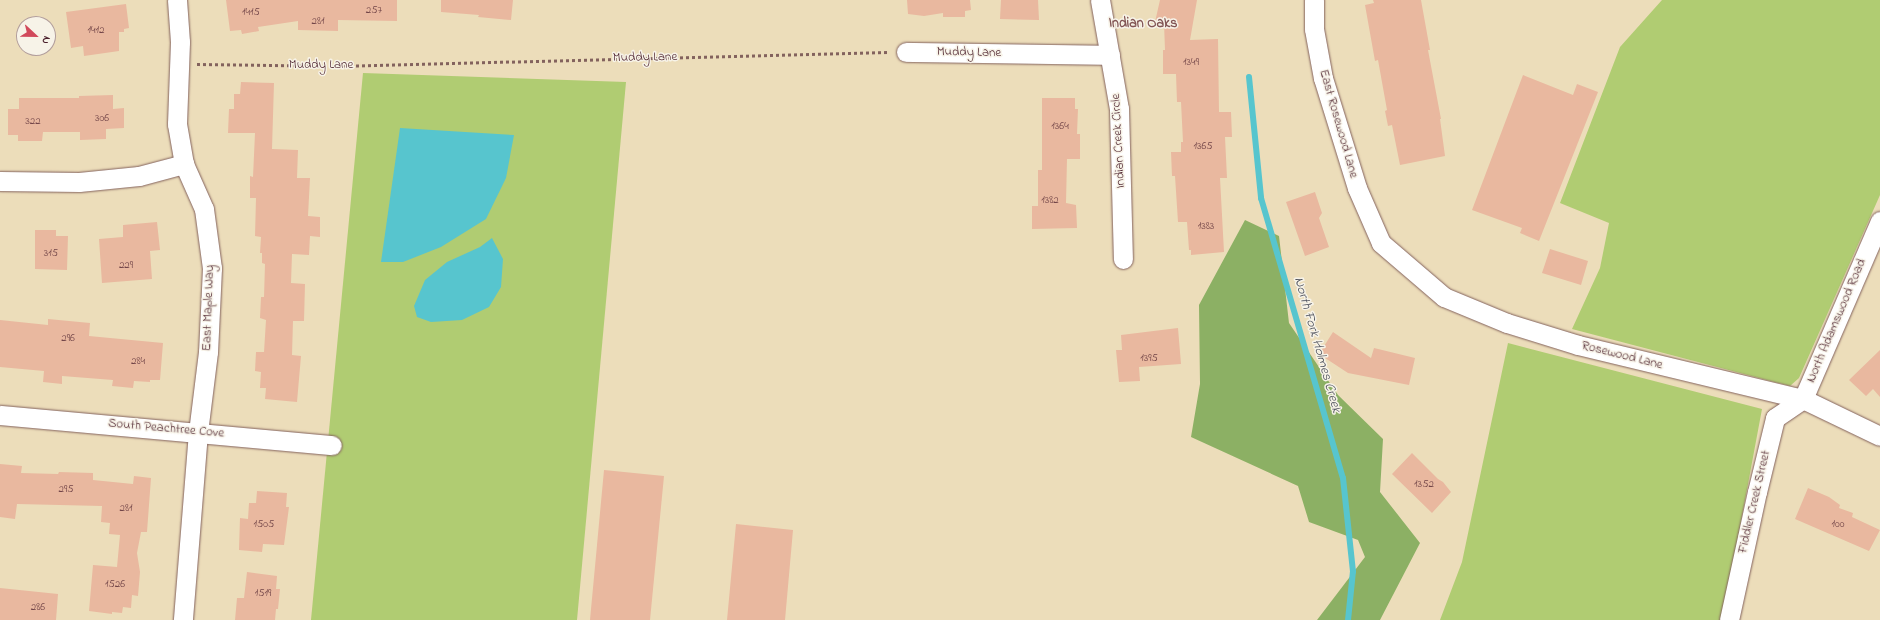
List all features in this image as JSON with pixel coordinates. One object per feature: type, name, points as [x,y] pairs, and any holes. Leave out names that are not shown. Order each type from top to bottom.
[{"type":"street","name":"East Maple Way","points":[[177,0],[180,64],[177,124],[184,164],[204,209],[212,268],[208,352],[198,432],[183,620]]},
{"type":"street","name":"Indian Creek Circle","points":[[1100,0],[1119,109],[1123,260]]},
{"type":"street","name":"East Rosewood Lane","points":[[1314,0],[1314,29],[1323,78],[1357,188],[1381,243]]},
{"type":"street","name":"Muddy Lane","points":[[906,52],[1110,55]]},
{"type":"street","points":[[0,181],[79,182],[139,176],[184,164]]},
{"type":"street","name":"North Adamswood Road","points":[[1803,399],[1880,221]]},
{"type":"street","name":"Rosewood Lane","points":[[1381,243],[1444,297],[1507,323],[1578,345],[1729,383],[1803,399],[1880,436]]},
{"type":"street","name":"Fiddler Creek Street","points":[[1729,620],[1756,492],[1775,418],[1803,399]]},
{"type":"street","name":"South Peachtree Cove","points":[[0,414],[332,445]]},
{"type":"path","name":"Muddy Lane","points":[[180,64],[338,66],[906,52]]},
{"type":"green space","points":[[1662,0],[1880,0],[1880,195],[1799,378],[1790,386],[1572,329],[1600,268],[1609,223],[1560,203],[1620,47]]},
{"type":"green space","points":[[363,73],[626,82],[577,620],[311,620]]},
{"type":"green space","points":[[1245,220],[1279,236],[1289,323],[1338,395],[1383,439],[1380,492],[1420,543],[1380,620],[1317,620],[1365,557],[1358,540],[1309,522],[1298,486],[1191,437],[1200,384],[1199,305]]},
{"type":"green space","points":[[1508,343],[1762,409],[1726,602],[1720,620],[1440,620],[1462,562]]},
{"type":"water","points":[[400,128],[514,135],[506,178],[486,219],[441,247],[403,262],[381,262]]},
{"type":"water","points":[[492,238],[503,259],[501,287],[489,307],[462,320],[431,322],[417,317],[414,306],[425,280],[447,262],[480,247]]},
{"type":"building","points":[[226,0],[397,0],[397,21],[338,20],[338,31],[298,30],[298,21],[258,27],[259,31],[242,34],[241,30],[230,31]]},
{"type":"building","points":[[441,0],[513,0],[511,20],[478,17],[479,15],[441,12]]},
{"type":"building","points":[[907,0],[970,0],[971,10],[965,11],[965,17],[943,17],[943,13],[924,16],[908,14]]},
{"type":"building","points":[[1001,0],[1038,0],[1039,20],[1000,19]]},
{"type":"building","points":[[1160,0],[1197,0],[1190,40],[1218,39],[1219,112],[1231,112],[1232,137],[1225,137],[1227,178],[1220,178],[1224,252],[1191,255],[1191,250],[1189,250],[1187,222],[1178,222],[1175,176],[1172,176],[1171,152],[1181,152],[1181,142],[1183,142],[1181,102],[1177,102],[1176,74],[1163,74],[1163,50],[1165,50],[1164,23],[1155,22]]},
{"type":"building","points":[[1373,0],[1421,0],[1430,50],[1428,50],[1441,119],[1445,156],[1400,165],[1392,125],[1388,126],[1385,111],[1387,110],[1378,60],[1375,61],[1365,5],[1374,3]]},
{"type":"building","points":[[126,4],[129,28],[124,29],[124,32],[119,32],[119,51],[84,56],[83,46],[71,48],[66,12]]},
{"type":"building","points":[[1523,75],[1573,95],[1577,84],[1598,92],[1539,241],[1520,233],[1522,228],[1472,210]]},
{"type":"building","points":[[241,82],[274,83],[272,149],[298,150],[297,178],[310,178],[308,216],[320,217],[320,237],[310,236],[309,255],[292,254],[291,283],[305,284],[304,321],[293,321],[292,355],[301,356],[297,402],[265,399],[266,388],[260,388],[261,372],[255,371],[256,352],[264,352],[266,320],[260,318],[261,297],[264,297],[265,264],[262,263],[262,253],[260,253],[261,237],[255,236],[256,198],[250,198],[250,176],[253,177],[255,133],[228,133],[229,109],[234,109],[234,94],[240,94]]},
{"type":"building","points":[[113,95],[113,109],[124,108],[124,128],[106,129],[106,139],[80,140],[80,132],[43,132],[42,141],[18,141],[18,135],[8,135],[8,109],[19,109],[19,98],[79,98],[79,96]]},
{"type":"building","points":[[1042,98],[1075,98],[1075,109],[1078,109],[1077,134],[1080,134],[1080,159],[1067,159],[1066,203],[1076,205],[1077,228],[1032,229],[1032,206],[1038,206],[1038,170],[1042,170]]},
{"type":"building","points":[[1315,192],[1322,213],[1319,218],[1329,247],[1305,256],[1286,202]]},
{"type":"building","points":[[157,222],[160,250],[150,251],[152,279],[102,283],[99,239],[123,237],[123,225]]},
{"type":"building","points":[[35,230],[56,230],[56,236],[68,236],[67,270],[35,269]]},
{"type":"building","points":[[1550,249],[1588,261],[1581,285],[1542,273]]},
{"type":"building","points":[[48,319],[90,323],[89,336],[163,343],[160,380],[150,380],[150,382],[134,381],[133,388],[112,386],[113,380],[62,376],[62,384],[43,382],[44,371],[0,367],[0,320],[48,325]]},
{"type":"building","points":[[1178,328],[1181,364],[1139,367],[1140,381],[1119,382],[1116,350],[1122,350],[1121,335]]},
{"type":"building","points":[[1333,332],[1371,358],[1374,348],[1415,358],[1409,385],[1348,373],[1319,354]]},
{"type":"building","points":[[1880,350],[1880,397],[1873,389],[1866,396],[1849,380]]},
{"type":"building","points":[[1412,453],[1438,479],[1443,482],[1451,492],[1432,513],[1392,474]]},
{"type":"building","points":[[0,464],[22,466],[21,473],[93,473],[93,480],[133,484],[134,476],[151,478],[147,532],[141,532],[137,553],[140,572],[138,596],[132,595],[131,608],[123,607],[122,613],[112,612],[112,614],[89,611],[93,565],[117,567],[120,535],[109,534],[110,523],[101,522],[102,506],[17,504],[15,519],[0,517]]},
{"type":"building","points":[[604,470],[664,476],[650,620],[590,620]]},
{"type":"building","points":[[1808,488],[1829,497],[1840,505],[1839,508],[1853,513],[1852,517],[1880,530],[1869,551],[1795,519]]},
{"type":"building","points":[[257,491],[287,493],[286,507],[289,507],[284,545],[263,544],[262,552],[239,550],[240,518],[248,519],[249,503],[256,503]]},
{"type":"building","points":[[736,524],[793,530],[785,620],[727,620]]},
{"type":"building","points":[[247,572],[277,576],[276,589],[280,589],[278,609],[276,609],[275,620],[235,620],[237,598],[244,598]]},
{"type":"building","points":[[0,588],[58,594],[56,620],[0,620]]},
{"type":"waterway","name":"North Fork Holmes Creek","points":[[1249,77],[1261,198],[1343,478],[1353,571],[1348,620]]},
{"type":"district","name":"Indian Oaks","points":[[1143,24]]}]
